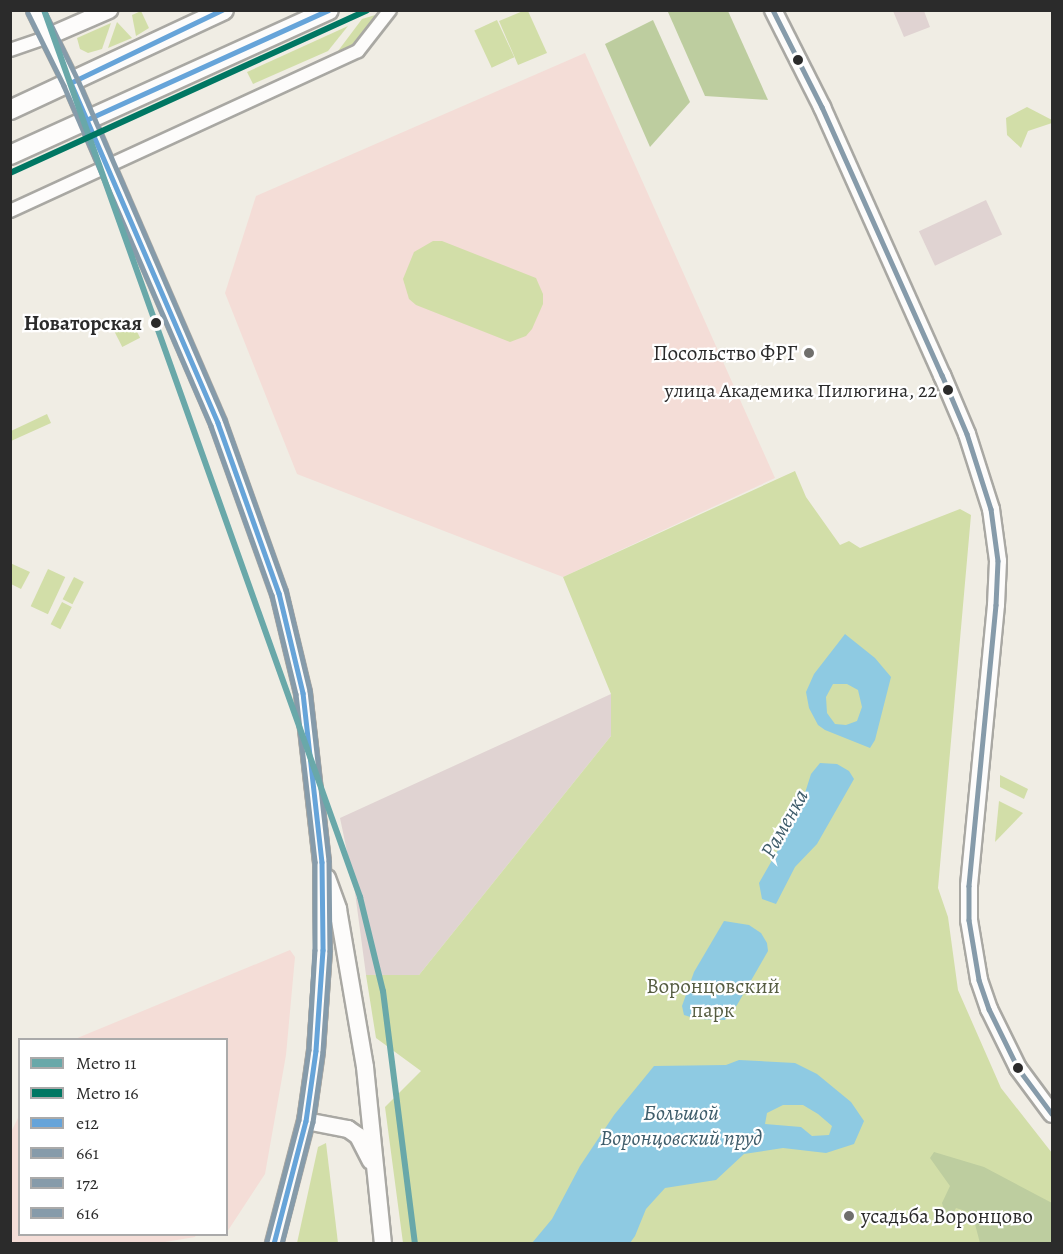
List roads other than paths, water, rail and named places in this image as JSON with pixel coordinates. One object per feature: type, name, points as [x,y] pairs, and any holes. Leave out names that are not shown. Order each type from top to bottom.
[{"type":"main road","points":[[10,110],[224,10]]},
{"type":"main road","points":[[10,155],[329,10]]},
{"type":"street","points":[[35,10],[71,83],[218,423],[279,593],[303,693],[322,862],[323,950],[316,1052],[306,1120],[274,1244]]},
{"type":"street","points":[[10,50],[47,37],[109,10]]},
{"type":"street","points":[[10,211],[108,168],[358,51],[390,10]]},
{"type":"street","points":[[773,10],[822,107],[937,365],[967,434],[991,509],[998,561],[996,604],[970,876],[969,920],[979,980],[989,1009],[1018,1068],[1053,1114]]},
{"type":"street","points":[[322,862],[338,909],[367,1084],[383,1244]]},
{"type":"street","points":[[306,1120],[339,1126],[358,1136],[366,1147],[376,1176]]},
{"type":"water","points":[[845,634],[875,658],[891,677],[875,740],[870,748],[818,725],[809,708],[806,692],[814,674]],"holes":[[[833,684],[847,684],[858,690],[862,707],[857,721],[846,725],[835,724],[827,713],[826,697]]]},
{"type":"water","points":[[820,763],[837,764],[849,771],[854,779],[817,844],[795,867],[776,904],[762,899],[759,883],[798,815],[811,774]]},
{"type":"water","points":[[724,921],[749,925],[761,933],[767,943],[768,951],[737,1005],[725,1020],[697,1019],[684,1015],[682,1006],[694,972]]},
{"type":"water","name":"Большой Воронцовский пруд","points":[[739,1060],[795,1063],[817,1074],[851,1102],[864,1121],[854,1144],[826,1153],[783,1148],[744,1154],[716,1180],[665,1188],[646,1209],[630,1243],[532,1243],[552,1219],[580,1166],[614,1115],[654,1066],[726,1065]],"holes":[[[783,1105],[803,1105],[832,1126],[829,1135],[812,1136],[801,1127],[765,1124],[767,1113]]]},
{"type":"metro line","name":"11","points":[[44,10],[360,897],[383,991],[415,1244]]},
{"type":"metro line","name":"16","points":[[10,173],[367,10]]},
{"type":"place","name":"Новаторская","points":[[156,323]]},
{"type":"place","name":"Посольство ФРГ","points":[[809,353]]},
{"type":"place","name":"улица Академика Пилюгина, 22","points":[[948,390]]},
{"type":"place","name":"усадьба Воронцово","points":[[849,1216]]},
{"type":"water label","name":"Раменка","points":[[785,824]]},
{"type":"park label","name":"Воронцовский парк","points":[[713,998]]}]
